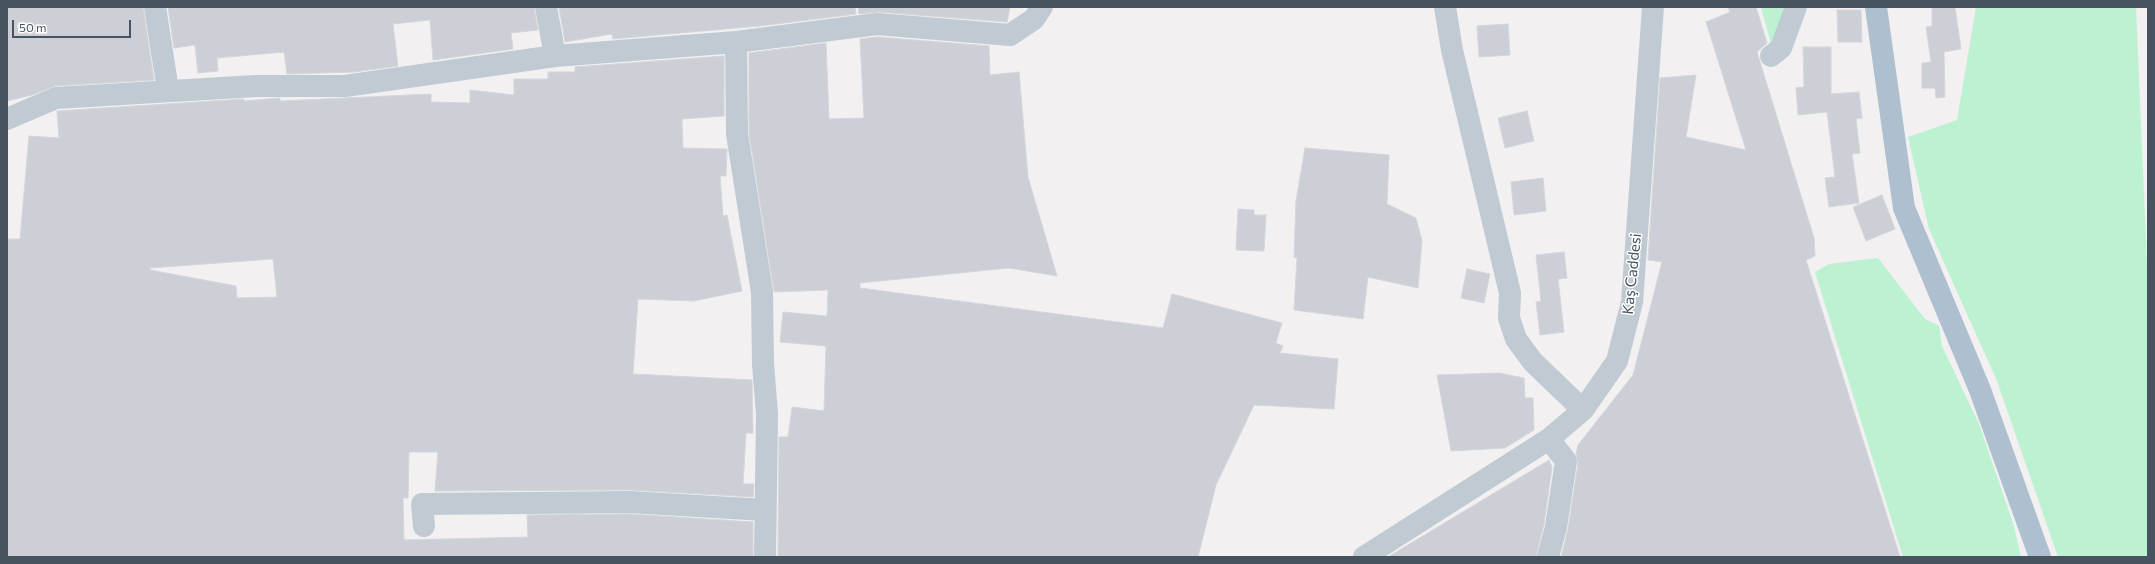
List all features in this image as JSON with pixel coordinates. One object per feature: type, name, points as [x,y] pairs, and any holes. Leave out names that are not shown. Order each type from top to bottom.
[{"type":"main road","points":[[1876,7],[1904,208],[1980,390],[2040,557]]},
{"type":"street","points":[[155,7],[168,90]]},
{"type":"street","points":[[546,7],[555,56]]},
{"type":"street","points":[[7,119],[56,98],[168,90],[254,86],[345,86],[555,56],[736,42],[877,24],[1010,35],[1034,19],[1042,7]]},
{"type":"street","points":[[1445,7],[1452,50],[1510,293],[1509,318],[1516,339],[1533,362],[1583,410]]},
{"type":"street","name":"Kaş Caddesi","points":[[1364,557],[1549,439],[1583,410],[1617,361],[1632,302],[1653,7]]},
{"type":"street","points":[[1771,56],[1781,48],[1796,7]]},
{"type":"street","points":[[736,42],[737,134],[762,292],[763,364],[766,414],[765,557]]},
{"type":"street","points":[[1548,557],[1556,527],[1566,461],[1549,439]]},
{"type":"street","points":[[424,526],[422,504],[630,502],[765,510]]},
{"type":"green space","points":[[1761,7],[1790,7],[1771,44]]},
{"type":"green space","points":[[1976,7],[2136,7],[2148,288],[2148,557],[2058,557],[1997,381],[1929,229],[1908,137],[1957,120]]},
{"type":"green space","points":[[1878,258],[1925,319],[1939,326],[1942,346],[1979,424],[2013,523],[2021,557],[1903,557],[1815,272],[1829,264]]},
{"type":"building","points":[[7,7],[143,7],[154,80],[55,86],[32,95],[7,101]]},
{"type":"building","points":[[168,7],[534,7],[538,30],[511,33],[513,49],[433,60],[430,20],[393,24],[398,66],[354,72],[287,74],[284,52],[217,58],[218,71],[198,73],[195,45],[174,48]]},
{"type":"building","points":[[559,7],[855,7],[856,14],[760,26],[613,39],[612,34],[565,42]]},
{"type":"building","points":[[858,7],[1010,7],[1007,22],[878,12],[859,14]]},
{"type":"building","points":[[1728,7],[1756,7],[1767,43],[1757,52],[1814,238],[1815,256],[1806,260],[1900,557],[1561,557],[1568,529],[1578,463],[1576,454],[1578,445],[1633,375],[1662,262],[1648,260],[1660,78],[1696,75],[1686,137],[1746,150],[1706,22],[1730,12]]},
{"type":"building","points":[[1932,7],[1955,7],[1961,49],[1944,52],[1945,97],[1936,98],[1935,88],[1922,88],[1922,63],[1931,62],[1926,27],[1932,26]]},
{"type":"building","points":[[1837,10],[1861,10],[1862,42],[1838,42]]},
{"type":"building","points":[[1508,24],[1510,55],[1479,57],[1477,26]]},
{"type":"building","points":[[877,37],[989,46],[990,75],[1019,72],[1028,177],[1057,276],[1009,268],[860,283],[860,288],[1163,328],[1172,294],[1282,323],[1276,343],[1283,346],[1280,353],[1338,359],[1334,409],[1254,405],[1216,485],[1198,557],[778,557],[779,437],[788,437],[792,407],[824,411],[826,346],[780,342],[783,312],[827,316],[828,290],[774,292],[749,133],[749,53],[826,43],[829,119],[864,118],[860,39]]},
{"type":"building","points":[[1803,47],[1831,47],[1831,94],[1859,92],[1862,118],[1856,119],[1860,153],[1852,154],[1859,203],[1829,207],[1825,178],[1835,177],[1827,112],[1798,115],[1796,88],[1804,87]]},
{"type":"building","points":[[724,56],[724,116],[682,119],[683,148],[727,149],[726,176],[720,176],[723,216],[727,215],[742,291],[694,301],[638,299],[633,374],[752,380],[753,433],[746,433],[743,484],[754,484],[753,497],[630,490],[435,491],[438,452],[409,452],[408,498],[403,498],[404,540],[528,537],[527,515],[630,514],[753,522],[753,557],[7,557],[7,239],[20,239],[29,136],[59,138],[57,111],[244,99],[244,101],[280,98],[280,101],[431,94],[431,102],[470,103],[470,90],[514,95],[514,79],[548,79],[548,72],[575,72],[575,67]],"holes":[[[273,259],[277,297],[237,298],[236,286],[150,270],[150,268]]]},
{"type":"building","points":[[1527,111],[1534,141],[1505,148],[1498,118]]},
{"type":"building","points":[[1305,148],[1389,155],[1387,204],[1416,218],[1422,241],[1418,288],[1368,277],[1363,319],[1294,310],[1297,258],[1294,257],[1296,201]]},
{"type":"building","points":[[1543,178],[1546,211],[1514,215],[1511,182]]},
{"type":"building","points":[[1882,195],[1895,229],[1866,241],[1853,207]]},
{"type":"building","points":[[1238,209],[1254,210],[1254,215],[1266,215],[1264,251],[1236,250]]},
{"type":"building","points":[[1564,252],[1567,278],[1558,279],[1564,332],[1540,335],[1536,302],[1541,301],[1536,255]]},
{"type":"building","points":[[1467,269],[1490,274],[1484,303],[1461,298]]},
{"type":"building","points":[[1499,373],[1524,378],[1525,398],[1533,398],[1534,430],[1505,448],[1451,451],[1437,375]]},
{"type":"building","points":[[1549,460],[1552,467],[1544,524],[1536,557],[1388,557]]}]
